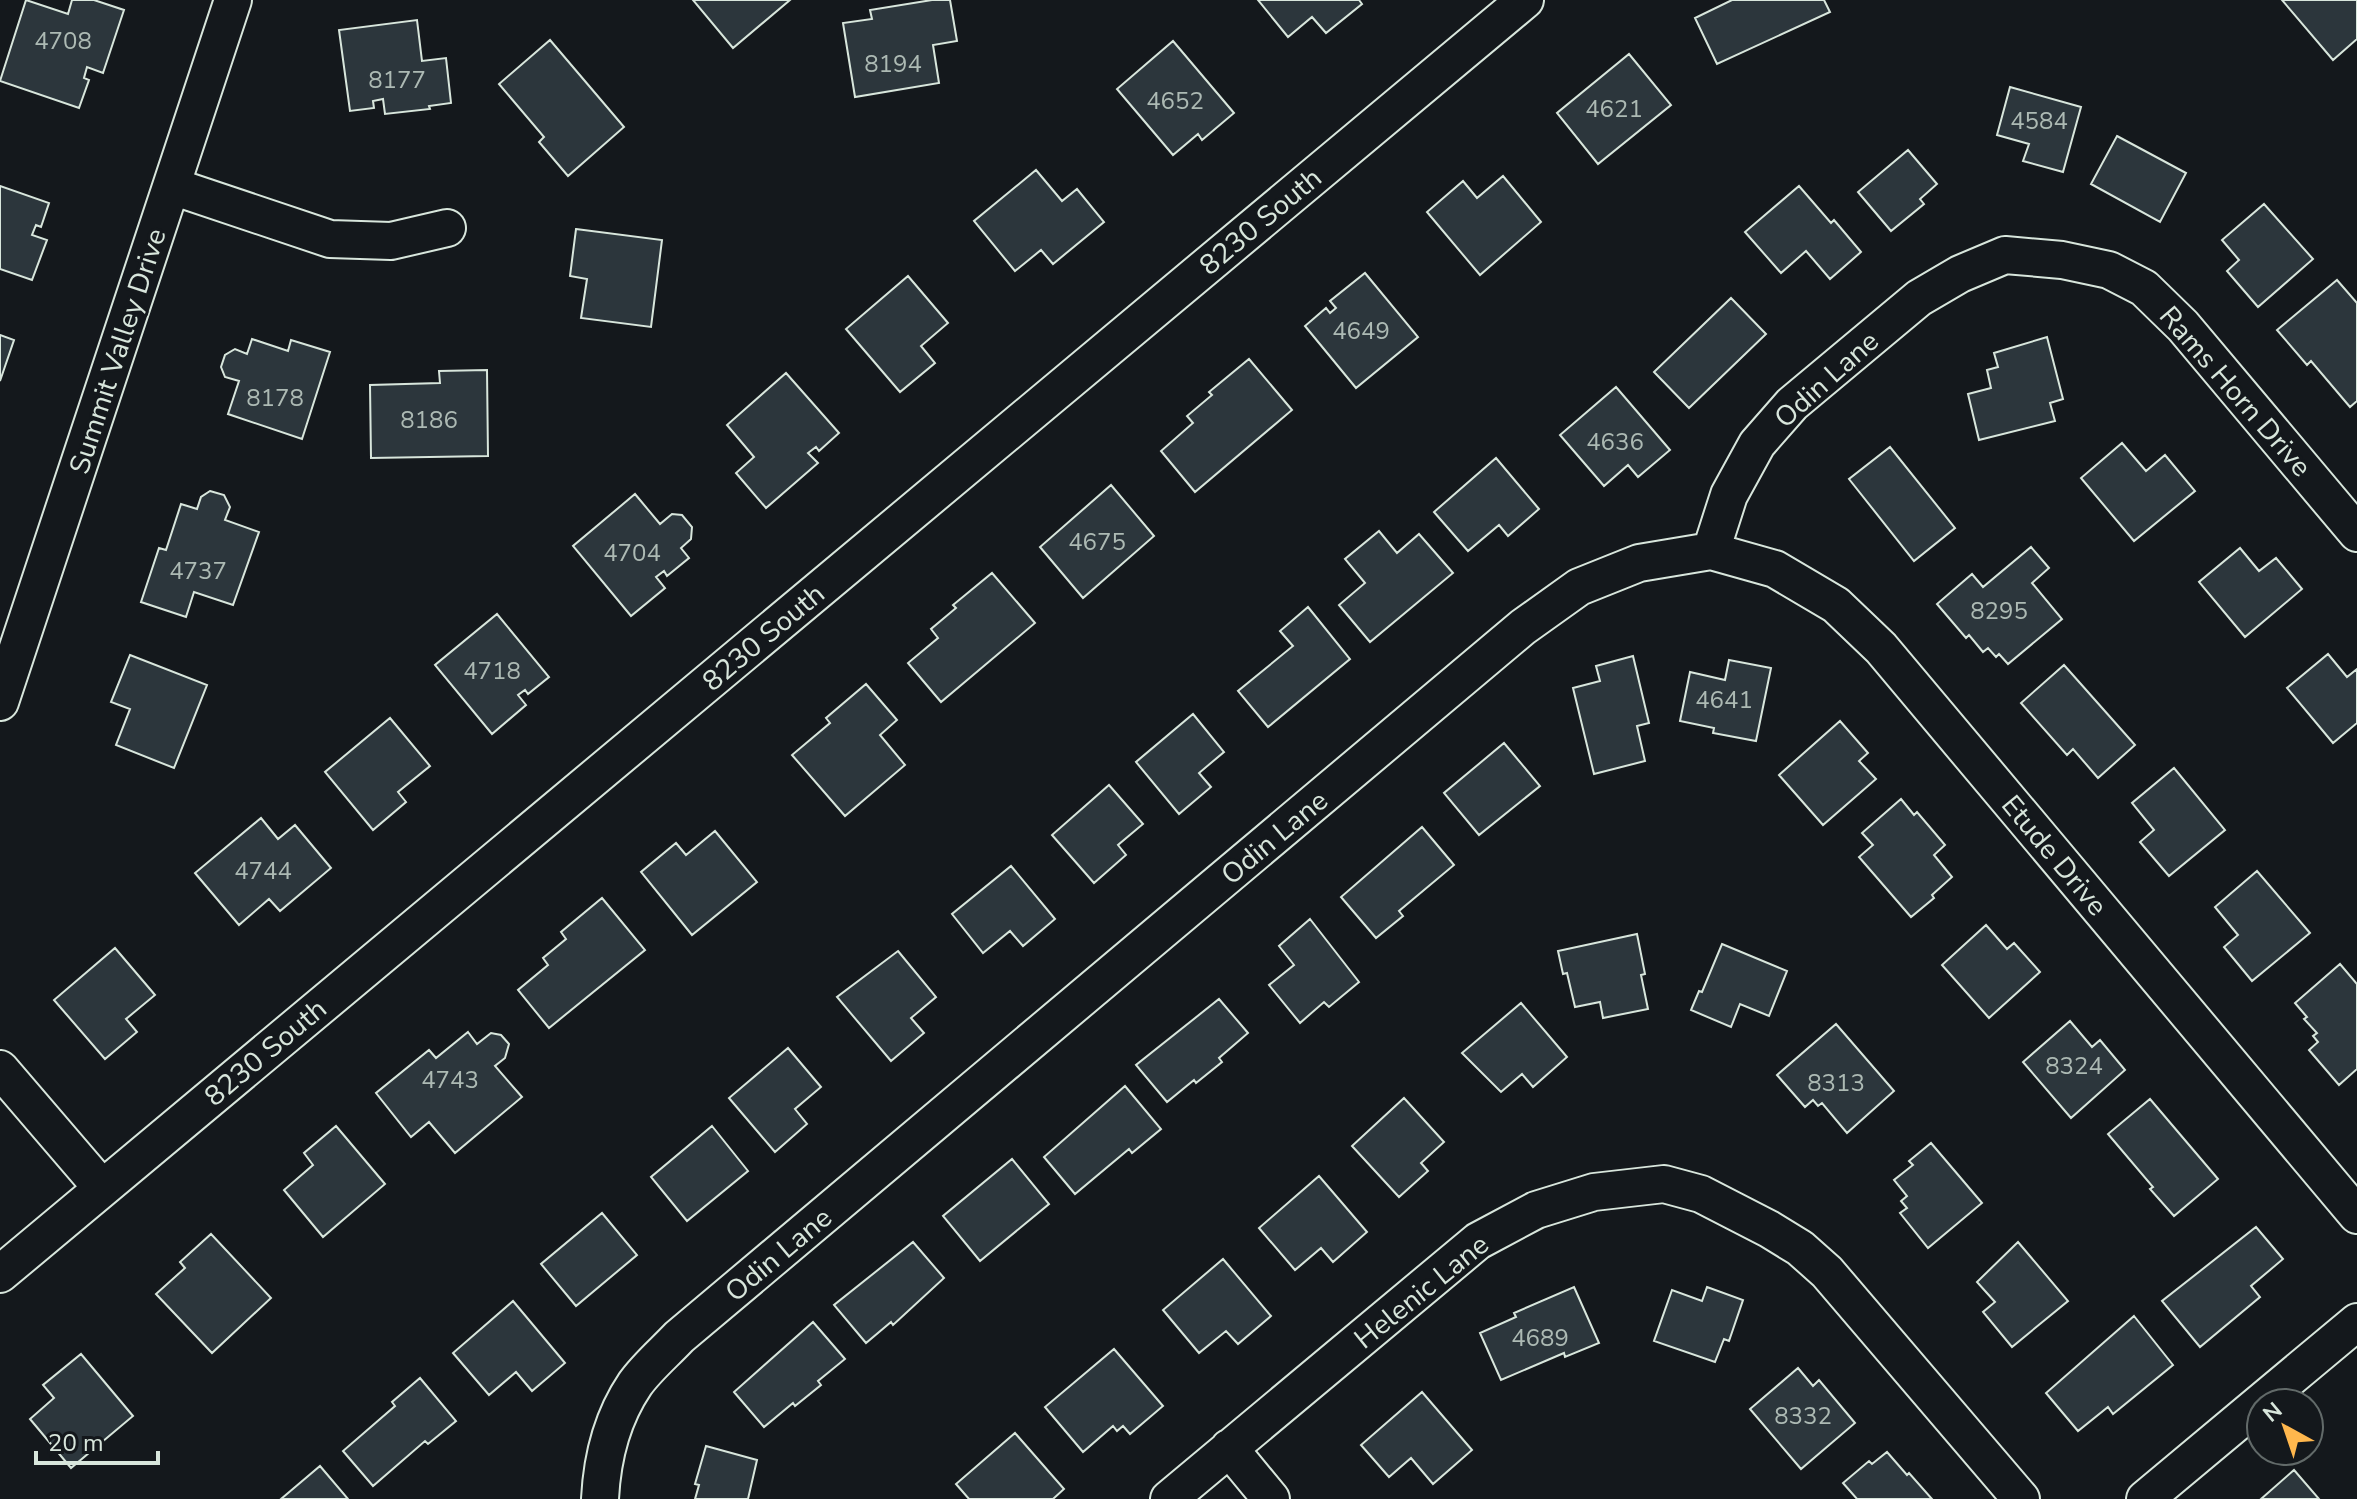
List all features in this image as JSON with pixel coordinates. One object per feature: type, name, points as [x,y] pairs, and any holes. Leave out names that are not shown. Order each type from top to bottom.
[{"type":"street","name":"Summit Valley Drive","points":[[0,702],[233,0]]},
{"type":"street","name":"8230 South","points":[[0,1274],[1525,0]]},
{"type":"street","points":[[172,186],[330,239],[391,241],[447,228]]},
{"type":"street","name":"Rams Horn Drive","points":[[2005,255],[2062,260],[2109,270],[2144,288],[2183,326],[2357,533]]},
{"type":"street","name":"Odin Lane","points":[[600,1499],[604,1457],[620,1410],[637,1382],[679,1337],[1523,627],[1579,587],[1639,563],[1711,551],[1729,495],[1757,444],[1792,404],[1919,298],[1960,274],[2005,255]]},
{"type":"street","name":"Etude Drive","points":[[1711,551],[1775,569],[1836,605],[1881,648],[2357,1215]]},
{"type":"street","points":[[0,1069],[102,1188]]},
{"type":"street","name":"Helenic Lane","points":[[1169,1499],[1478,1241],[1536,1210],[1594,1192],[1664,1184],[1701,1194],[1800,1248],[1827,1272],[1863,1312],[2021,1499]]},
{"type":"street","points":[[2145,1499],[2357,1322]]},
{"type":"street","points":[[1229,1448],[1271,1499]]},
{"type":"building","points":[[26,0],[68,14],[72,0],[94,0],[124,10],[103,73],[87,67],[84,78],[89,80],[79,108],[0,81]]},
{"type":"building","points":[[693,0],[790,0],[733,48]]},
{"type":"building","points":[[950,0],[957,41],[933,45],[939,83],[855,97],[843,23],[872,19],[870,10]]},
{"type":"building","points":[[1258,0],[1359,0],[1362,4],[1326,33],[1312,17],[1288,37]]},
{"type":"building","points":[[1732,0],[1824,0],[1830,12],[1717,64],[1695,18]]},
{"type":"building","points":[[2282,0],[2357,0],[2357,39],[2333,60]]},
{"type":"building","points":[[417,20],[422,61],[446,58],[451,103],[429,106],[430,109],[385,114],[383,99],[373,101],[374,108],[350,111],[339,30]]},
{"type":"building","points":[[550,40],[624,127],[568,176],[539,142],[544,137],[499,84]]},
{"type":"building","points":[[1173,41],[1234,113],[1202,140],[1198,134],[1173,155],[1117,89]]},
{"type":"building","points":[[1629,54],[1671,105],[1598,164],[1557,113]]},
{"type":"building","points":[[2010,87],[2081,107],[2063,172],[2023,161],[2029,144],[1997,135]]},
{"type":"building","points":[[2117,136],[2186,173],[2160,222],[2091,184]]},
{"type":"building","points":[[1908,150],[1937,184],[1920,199],[1924,204],[1891,231],[1858,192]]},
{"type":"building","points":[[1036,170],[1062,201],[1077,189],[1104,222],[1053,264],[1041,250],[1015,271],[974,221]]},
{"type":"building","points":[[1503,176],[1541,222],[1480,275],[1427,212],[1463,181],[1477,198]]},
{"type":"building","points":[[0,186],[49,203],[41,227],[36,225],[32,235],[47,240],[32,280],[0,269]]},
{"type":"building","points":[[1799,186],[1861,252],[1830,279],[1806,251],[1781,273],[1745,232]]},
{"type":"building","points":[[2264,204],[2313,259],[2258,307],[2227,271],[2239,260],[2222,240]]},
{"type":"building","points":[[576,229],[662,240],[651,327],[581,318],[587,279],[570,276]]},
{"type":"building","points":[[1365,273],[1418,337],[1356,388],[1305,326],[1326,308],[1330,313],[1336,308],[1330,301]]},
{"type":"building","points":[[908,276],[948,323],[921,346],[935,363],[900,392],[846,329]]},
{"type":"building","points":[[2337,280],[2357,303],[2357,401],[2350,407],[2311,361],[2307,365],[2277,330]]},
{"type":"building","points":[[1731,298],[1766,334],[1689,408],[1654,372]]},
{"type":"building","points":[[0,335],[14,340],[0,381]]},
{"type":"building","points":[[2047,337],[2063,399],[2050,403],[2055,421],[1979,440],[1968,394],[1991,388],[1987,370],[1998,367],[1994,353]]},
{"type":"building","points":[[252,339],[288,351],[291,340],[330,352],[302,439],[228,414],[239,381],[225,377],[221,367],[225,355],[235,349],[247,354]]},
{"type":"building","points":[[1249,359],[1292,410],[1195,492],[1161,451],[1193,423],[1187,416],[1212,395],[1209,392]]},
{"type":"building","points":[[487,370],[488,456],[371,458],[370,385],[440,383],[439,371]]},
{"type":"building","points":[[786,373],[839,433],[819,451],[816,447],[808,453],[818,463],[766,508],[736,473],[754,457],[727,425]]},
{"type":"building","points":[[1616,387],[1670,450],[1638,477],[1628,465],[1604,486],[1560,435]]},
{"type":"building","points":[[2122,443],[2146,471],[2165,455],[2195,491],[2134,541],[2081,478]]},
{"type":"building","points":[[1890,447],[1955,528],[1914,561],[1849,479]]},
{"type":"building","points":[[1496,458],[1539,509],[1508,536],[1499,525],[1468,551],[1434,512]]},
{"type":"building","points":[[1111,485],[1154,536],[1083,598],[1040,547]]},
{"type":"building","points":[[210,491],[224,495],[230,507],[225,520],[259,532],[233,605],[194,592],[186,617],[141,602],[159,548],[166,550],[181,504],[197,509],[201,497]]},
{"type":"building","points":[[635,494],[660,524],[672,514],[682,515],[692,527],[691,539],[681,548],[689,558],[667,576],[664,571],[656,577],[665,588],[631,616],[573,546]]},
{"type":"building","points":[[1379,531],[1397,553],[1419,534],[1453,573],[1370,642],[1339,605],[1365,583],[1345,559]]},
{"type":"building","points":[[2031,547],[2049,568],[2032,583],[2062,619],[2008,664],[1988,648],[1983,652],[1969,635],[1966,638],[1937,604],[1972,574],[1983,587]]},
{"type":"building","points":[[2240,548],[2259,571],[2276,558],[2302,589],[2245,637],[2199,582]]},
{"type":"building","points":[[992,573],[1035,623],[941,702],[908,663],[938,638],[931,629],[956,608],[953,605]]},
{"type":"building","points":[[1308,607],[1350,659],[1268,727],[1238,691],[1293,646],[1280,631]]},
{"type":"building","points":[[497,614],[549,677],[528,694],[525,690],[518,695],[526,705],[492,734],[435,665]]},
{"type":"building","points":[[2328,654],[2347,677],[2357,669],[2357,723],[2333,743],[2287,688]]},
{"type":"building","points":[[130,655],[207,685],[174,768],[116,745],[130,709],[111,702]]},
{"type":"building","points":[[1633,656],[1649,723],[1637,726],[1645,761],[1594,774],[1573,688],[1600,681],[1596,666]]},
{"type":"building","points":[[1729,660],[1771,668],[1756,741],[1713,733],[1714,728],[1680,721],[1690,672],[1725,680]]},
{"type":"building","points":[[2064,665],[2135,745],[2098,778],[2073,749],[2067,755],[2021,703]]},
{"type":"building","points":[[866,684],[897,720],[880,735],[905,765],[845,816],[792,755],[830,723],[826,718]]},
{"type":"building","points":[[1193,714],[1224,752],[1199,773],[1211,787],[1179,814],[1136,762]]},
{"type":"building","points":[[390,718],[430,766],[398,792],[406,802],[373,830],[325,772]]},
{"type":"building","points":[[1840,721],[1868,753],[1859,761],[1876,779],[1823,825],[1779,775]]},
{"type":"building","points":[[1504,743],[1540,786],[1479,835],[1444,793]]},
{"type":"building","points":[[2174,768],[2225,830],[2169,876],[2140,842],[2154,830],[2132,803]]},
{"type":"building","points":[[1109,785],[1143,824],[1118,845],[1126,855],[1094,883],[1052,835]]},
{"type":"building","points":[[1901,799],[1914,815],[1917,812],[1945,845],[1934,855],[1952,877],[1932,895],[1934,898],[1911,917],[1859,857],[1873,845],[1862,833]]},
{"type":"building","points":[[261,818],[278,839],[295,825],[331,868],[280,911],[269,899],[239,925],[195,873]]},
{"type":"building","points":[[1422,827],[1454,865],[1399,911],[1403,916],[1376,938],[1341,897]]},
{"type":"building","points":[[715,831],[757,882],[692,935],[641,872],[676,843],[686,855]]},
{"type":"building","points":[[1011,866],[1055,919],[1023,946],[1010,931],[983,953],[952,914]]},
{"type":"building","points":[[2257,871],[2310,933],[2252,981],[2224,947],[2238,935],[2215,907]]},
{"type":"building","points":[[602,898],[645,950],[549,1028],[518,990],[548,965],[543,958],[566,939],[561,932]]},
{"type":"building","points":[[1310,919],[1359,982],[1329,1007],[1324,1002],[1300,1023],[1269,985],[1294,965],[1279,946]]},
{"type":"building","points":[[1986,925],[2007,949],[2014,943],[2040,972],[1989,1018],[1942,965]]},
{"type":"building","points":[[1637,934],[1648,1009],[1603,1018],[1600,1002],[1575,1007],[1558,951]]},
{"type":"building","points":[[1722,944],[1787,971],[1769,1016],[1740,1004],[1731,1027],[1691,1010]]},
{"type":"building","points":[[115,948],[155,995],[126,1019],[137,1032],[105,1059],[54,1000]]},
{"type":"building","points":[[898,951],[936,997],[911,1018],[924,1033],[891,1061],[837,997]]},
{"type":"building","points":[[2340,964],[2357,984],[2357,1069],[2339,1085],[2309,1050],[2318,1042],[2313,1036],[2317,1033],[2295,1003]]},
{"type":"building","points":[[1219,999],[1248,1033],[1219,1058],[1222,1062],[1167,1102],[1136,1065]]},
{"type":"building","points":[[1521,1003],[1567,1057],[1533,1087],[1522,1074],[1501,1092],[1462,1053]]},
{"type":"building","points":[[2070,1021],[2092,1047],[2100,1040],[2125,1070],[2071,1118],[2023,1062]]},
{"type":"building","points":[[1836,1024],[1894,1091],[1847,1133],[1822,1103],[1818,1106],[1813,1100],[1805,1107],[1777,1075]]},
{"type":"building","points":[[468,1032],[477,1044],[491,1033],[501,1035],[509,1044],[505,1058],[495,1066],[522,1097],[455,1153],[429,1122],[411,1137],[376,1093],[429,1050],[436,1058]]},
{"type":"building","points":[[788,1048],[821,1087],[795,1109],[807,1124],[775,1152],[729,1098]]},
{"type":"building","points":[[1125,1086],[1161,1129],[1132,1153],[1129,1149],[1075,1194],[1044,1157]]},
{"type":"building","points":[[1404,1098],[1444,1142],[1421,1163],[1428,1171],[1399,1197],[1352,1146]]},
{"type":"building","points":[[2150,1099],[2218,1179],[2174,1216],[2108,1134]]},
{"type":"building","points":[[336,1126],[385,1184],[323,1237],[284,1190],[313,1165],[304,1153]]},
{"type":"building","points":[[712,1126],[748,1171],[687,1221],[651,1177]]},
{"type":"building","points":[[1931,1143],[1982,1203],[1928,1248],[1900,1213],[1907,1208],[1901,1201],[1907,1196],[1894,1180],[1913,1165],[1909,1161]]},
{"type":"building","points":[[1012,1159],[1049,1204],[980,1261],[943,1216]]},
{"type":"building","points":[[1319,1176],[1367,1232],[1333,1262],[1321,1248],[1295,1270],[1259,1228]]},
{"type":"building","points":[[602,1213],[637,1255],[576,1306],[541,1264]]},
{"type":"building","points":[[2256,1227],[2283,1259],[2251,1286],[2260,1297],[2200,1347],[2162,1301]]},
{"type":"building","points":[[211,1234],[271,1298],[212,1353],[156,1294],[185,1268],[180,1262]]},
{"type":"building","points":[[913,1242],[944,1278],[893,1325],[891,1322],[866,1343],[834,1305]]},
{"type":"building","points":[[2018,1242],[2068,1301],[2012,1347],[1983,1312],[1995,1302],[1977,1282]]},
{"type":"building","points":[[1223,1259],[1271,1316],[1238,1344],[1226,1331],[1199,1353],[1163,1310]]},
{"type":"building","points":[[1574,1287],[1599,1343],[1565,1357],[1564,1353],[1501,1380],[1480,1333],[1516,1317],[1514,1313]]},
{"type":"building","points":[[1707,1287],[1743,1300],[1729,1341],[1724,1339],[1715,1362],[1654,1341],[1672,1290],[1702,1301]]},
{"type":"building","points":[[513,1301],[565,1363],[532,1391],[516,1372],[489,1395],[453,1353]]},
{"type":"building","points":[[2134,1316],[2173,1365],[2113,1414],[2108,1407],[2078,1431],[2046,1393]]},
{"type":"building","points":[[813,1322],[845,1359],[818,1381],[821,1385],[764,1427],[734,1392]]},
{"type":"building","points":[[1114,1349],[1163,1406],[1130,1434],[1123,1426],[1117,1431],[1113,1426],[1083,1452],[1045,1407]]},
{"type":"building","points":[[81,1354],[133,1416],[71,1468],[30,1419],[54,1398],[43,1385]]},
{"type":"building","points":[[1798,1368],[1813,1386],[1819,1380],[1855,1423],[1801,1469],[1750,1409]]},
{"type":"building","points":[[420,1378],[456,1421],[428,1444],[425,1441],[373,1486],[343,1451],[395,1406],[392,1402]]},
{"type":"building","points":[[1422,1392],[1472,1450],[1433,1484],[1411,1458],[1389,1477],[1361,1445]]},
{"type":"building","points":[[1015,1433],[1064,1489],[1053,1499],[969,1499],[956,1484]]},
{"type":"building","points":[[706,1446],[757,1460],[748,1499],[695,1499],[699,1485],[695,1484]]},
{"type":"building","points":[[1887,1452],[1932,1499],[1857,1499],[1843,1483],[1869,1461],[1872,1464]]},
{"type":"building","points":[[320,1466],[348,1499],[281,1499]]},
{"type":"building","points":[[2294,1470],[2319,1499],[2261,1499]]}]
